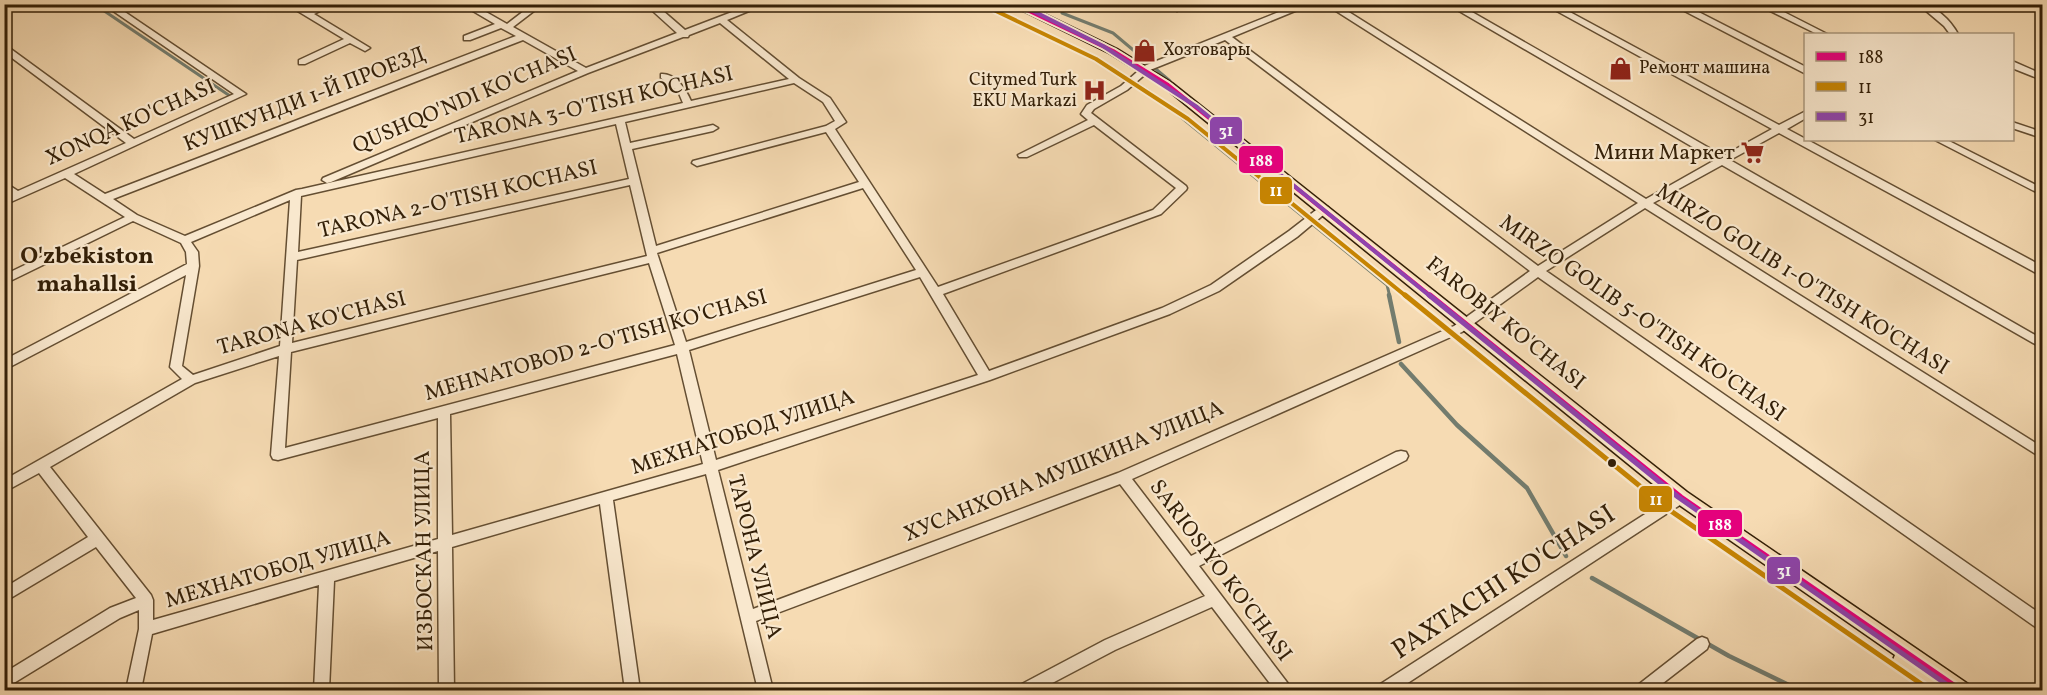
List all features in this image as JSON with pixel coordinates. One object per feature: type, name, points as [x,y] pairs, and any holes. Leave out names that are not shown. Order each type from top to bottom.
[{"type":"main road","name":"FAROBIY KO'CHASI","points":[[999,4],[1070,36],[1203,112],[1321,212],[1677,500],[1942,690]]},
{"type":"main road","name":"FAROBIY KO'CHASI","points":[[1014,4],[1080,34],[1139,75]]},
{"type":"main road","name":"FAROBIY KO'CHASI","points":[[1677,500],[1961,690]]},
{"type":"street","name":"XONQA KO'CHASI","points":[[4,202],[241,94],[107,4]]},
{"type":"street","points":[[290,4],[365,48]]},
{"type":"street","points":[[307,14],[330,4]]},
{"type":"street","points":[[465,4],[585,72]]},
{"type":"street","points":[[467,38],[523,19],[539,4]]},
{"type":"street","points":[[650,4],[685,35]]},
{"type":"street","name":"QUSHQO'NDI KO'CHASI","points":[[185,240],[585,72],[762,4]]},
{"type":"street","points":[[936,291],[1157,212],[1182,188],[1086,114],[1090,106],[1124,88],[1139,75],[1308,4]]},
{"type":"street","name":"MIRZO GOLIB 1-O'TISH KO'CHASI","points":[[1329,4],[2043,453]]},
{"type":"street","points":[[1451,4],[2043,344]]},
{"type":"street","points":[[1548,4],[2043,271]]},
{"type":"street","points":[[1675,4],[1804,70]]},
{"type":"street","points":[[1760,4],[1821,33]]},
{"type":"street","points":[[1922,4],[1947,24],[1953,33]]},
{"type":"street","points":[[2031,4],[2043,12]]},
{"type":"street","points":[[697,163],[829,128],[841,122],[827,100],[796,80],[722,20]]},
{"type":"street","name":"КУШКУНДИ 1-Й ПРОЕЗД","points":[[103,199],[522,37]]},
{"type":"street","name":"MIRZO GOLIB 5-O'TISH KO'CHASI","points":[[1226,38],[1538,271],[2043,623]]},
{"type":"street","points":[[302,62],[350,40]]},
{"type":"street","points":[[4,47],[133,143]]},
{"type":"street","points":[[2014,64],[2043,77]]},
{"type":"street","points":[[664,76],[682,90],[688,104]]},
{"type":"street","name":"TARONA 3-O'TISH KOCHASI","points":[[296,194],[796,80]]},
{"type":"street","name":"ХУСАНХОНА МУШКИНА УЛИЦА","points":[[749,617],[1123,477],[1462,326],[1538,271],[1644,204],[1804,115]]},
{"type":"street","name":"ТАРОНА УЛИЦА","points":[[620,120],[652,254],[682,348],[765,690]]},
{"type":"street","points":[[1023,155],[1095,121]]},
{"type":"street","points":[[2014,125],[2043,135]]},
{"type":"street","points":[[626,147],[713,128]]},
{"type":"street","points":[[829,128],[936,291],[986,377]]},
{"type":"street","points":[[1942,141],[2042,191]]},
{"type":"street","points":[[66,174],[133,217],[185,240],[192,252],[193,266],[176,367],[191,380]]},
{"type":"street","name":"TARONA 2-O'TISH KOCHASI","points":[[292,257],[634,181]]},
{"type":"street","name":"TARONA KO'CHASI","points":[[4,487],[191,380],[285,349],[652,254],[865,184]]},
{"type":"street","points":[[4,185],[17,196]]},
{"type":"street","points":[[285,349],[296,194]]},
{"type":"street","name":"МЕХНАТОБОД УЛИЦА","points":[[146,629],[710,467],[986,377],[1166,311],[1215,288],[1321,212]]},
{"type":"street","points":[[4,280],[133,217]]},
{"type":"street","points":[[4,366],[193,266]]},
{"type":"street","name":"MEHNATOBOD 2-O'TISH KO'CHASI","points":[[285,349],[278,455],[682,348],[924,272]]},
{"type":"street","name":"ИЗБОСКАН УЛИЦА","points":[[444,411],[447,690]]},
{"type":"street","points":[[1188,565],[1401,456]]},
{"type":"street","points":[[41,466],[146,600],[146,629],[134,690]]},
{"type":"street","name":"SARIOSIYO KO'CHASI","points":[[1123,477],[1284,690]]},
{"type":"street","points":[[606,498],[633,690]]},
{"type":"street","name":"PAXTACHI KO'CHASI","points":[[1384,690],[1677,500]]},
{"type":"street","points":[[4,596],[98,538]]},
{"type":"street","points":[[322,690],[327,578]]},
{"type":"street","points":[[1025,690],[1110,645],[1214,599]]},
{"type":"street","points":[[4,681],[115,613],[146,600]]},
{"type":"street","points":[[1643,690],[1702,644]]},
{"type":"waterway","points":[[94,4],[230,96]]},
{"type":"waterway","points":[[1062,13],[1113,33],[1170,81]]},
{"type":"waterway","points":[[1136,83],[1149,91],[1387,285],[1390,297]]},
{"type":"waterway","points":[[1389,295],[1399,342]]},
{"type":"waterway","points":[[1401,364],[1457,425],[1527,488],[1566,556]]},
{"type":"waterway","points":[[1592,578],[1729,656],[1799,690]]},
{"type":"transit line","name":"188","points":[[1015,4],[1113,51],[1168,85],[1681,497],[1961,690]]},
{"type":"transit line","name":"31","points":[[1019,4],[1103,46],[1197,107],[1678,497],[1946,684]]},
{"type":"transit line","name":"11","points":[[996,11],[1096,59],[1188,119],[1668,509],[1930,690]]},
{"type":"place","name":"Хозтовары","points":[[1145,50]]},
{"type":"place","name":"Ремонт машина","points":[[1621,68]]},
{"type":"place","name":"Citymed Turk EKU Markazi","points":[[1095,90]]},
{"type":"place","name":"Мини Маркет","points":[[1753,153]]},
{"type":"district","name":"O'zbekiston mahallsi","points":[[87,271]]}]
